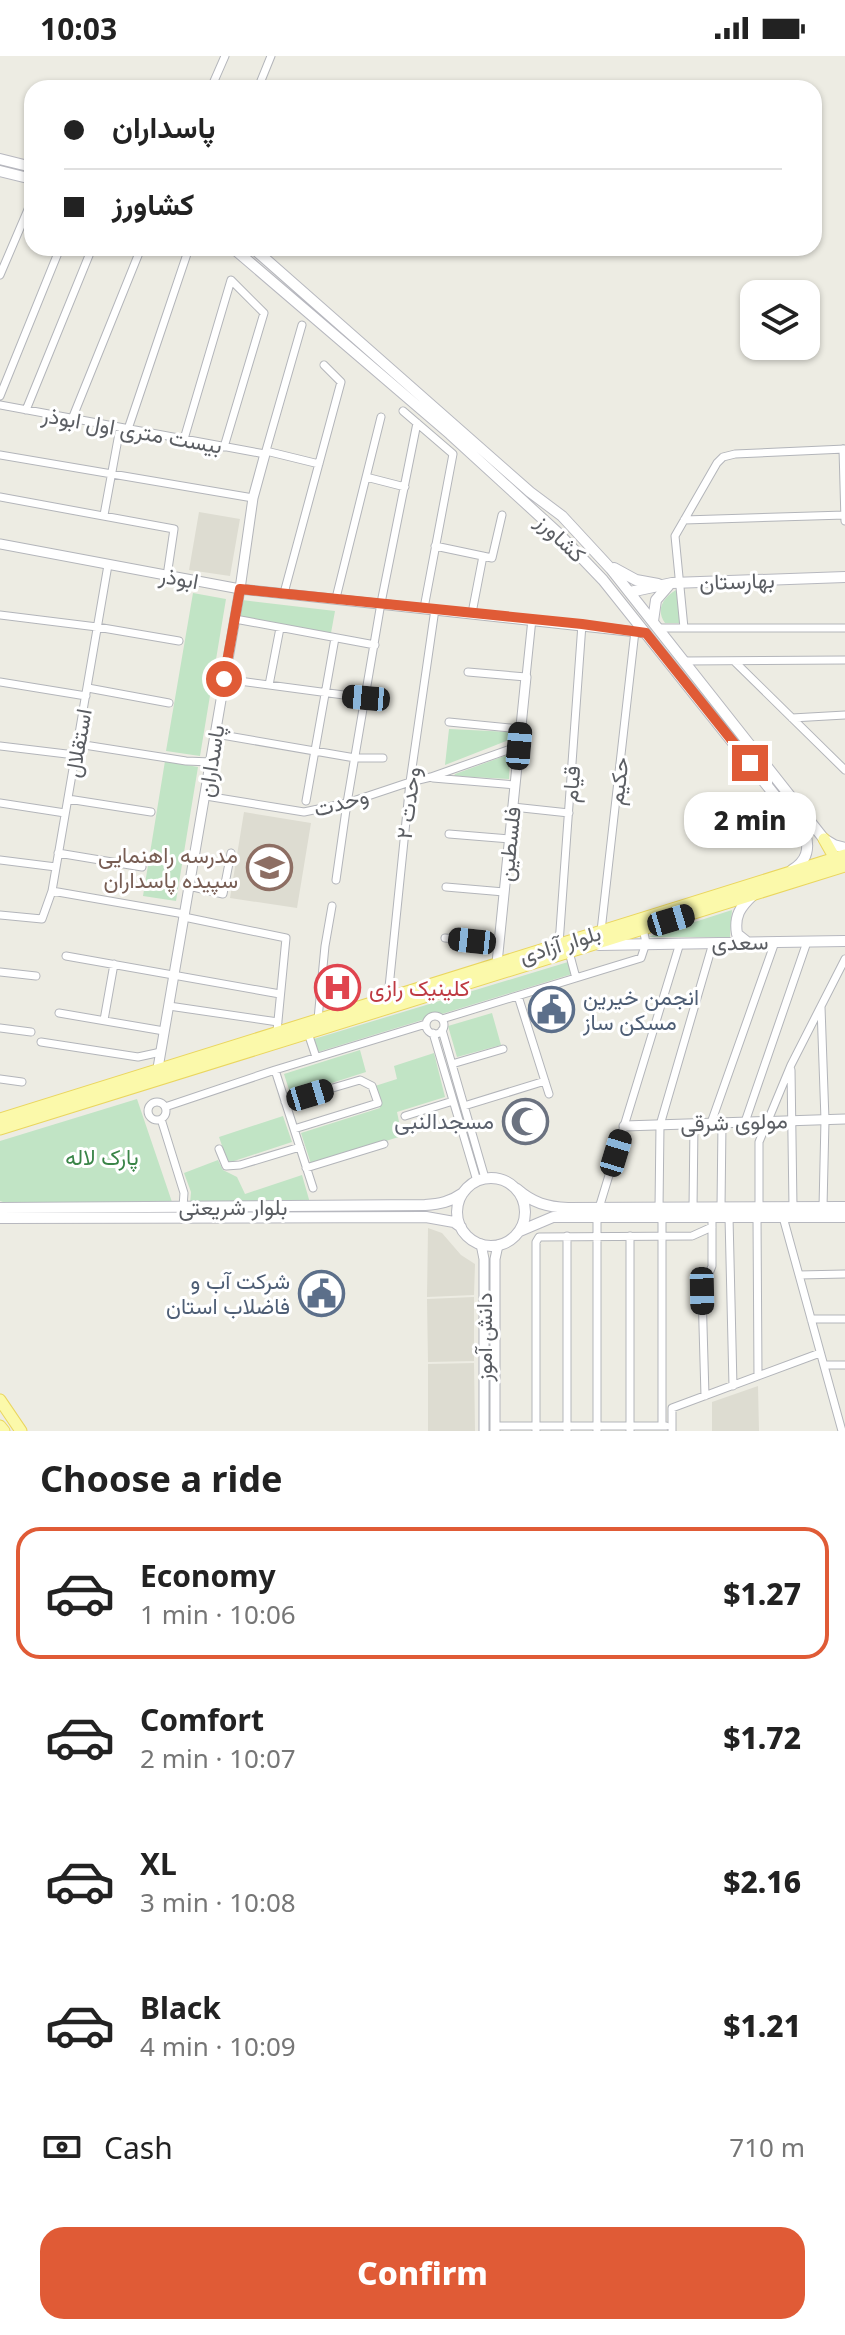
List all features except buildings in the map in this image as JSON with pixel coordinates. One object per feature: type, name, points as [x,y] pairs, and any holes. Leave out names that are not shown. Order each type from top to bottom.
[{"type":"main road","points":[[0,159],[24,165]]},
{"type":"main road","points":[[0,171],[24,177]]},
{"type":"main road","name":"کشاورز","points":[[243,256],[471,446],[562,516],[630,592],[800,817],[824,839],[845,848]]},
{"type":"main road","name":"کشاورز","points":[[262,256],[471,446],[557,532],[603,580],[640,632],[740,741]]},
{"type":"main road","points":[[557,532],[611,580],[630,592],[633,609],[670,657],[678,673]]},
{"type":"main road","points":[[606,564],[636,580],[654,584],[676,583]]},
{"type":"main road","name":"بهارستان","points":[[630,592],[676,583],[845,577]]},
{"type":"main road","points":[[655,624],[653,612],[656,600],[662,591],[676,583]]},
{"type":"main road","name":"کشاورز","points":[[783,874],[803,862],[809,848],[800,817]]},
{"type":"main road","points":[[805,878],[829,867],[839,857],[824,839]]},
{"type":"main road","name":"بلوار آزادی","points":[[0,1119],[277,1027],[318,1019],[388,997],[422,992],[564,948],[601,931],[839,857]]},
{"type":"main road","name":"بلوار آزادی","points":[[0,1129],[308,1033],[497,963],[564,948],[588,946],[845,866]]},
{"type":"main road","points":[[747,942],[737,934],[736,920],[740,906],[754,894]]},
{"type":"main road","name":"سعدی","points":[[588,946],[844,939]]},
{"type":"main road","points":[[552,1212],[498,1245],[473,1240],[461,1227],[457,1210],[463,1193],[481,1180],[502,1180],[552,1212],[661,1212],[721,1207],[783,1217],[845,1217]]},
{"type":"main road","points":[[517,1189],[525,1214],[520,1231]]},
{"type":"main road","name":"بلوار شریعتی","points":[[0,1208],[425,1205],[442,1204],[463,1193]]},
{"type":"main road","points":[[661,1212],[712,1222],[793,1207],[845,1207]]},
{"type":"main road","name":"بلوار شریعتی","points":[[0,1218],[426,1217],[454,1222],[461,1227]]},
{"type":"main road","points":[[0,1400],[21,1431]]},
{"type":"main road","points":[[0,1426],[4,1431]]},
{"type":"street","points":[[214,80],[225,56]]},
{"type":"street","points":[[261,80],[271,56]]},
{"type":"street","points":[[0,275],[24,219]]},
{"type":"street","points":[[0,396],[57,256]]},
{"type":"street","points":[[26,410],[89,256]]},
{"type":"street","points":[[72,419],[138,256]]},
{"type":"street","points":[[104,515],[124,428],[186,256]]},
{"type":"street","points":[[184,439],[231,280],[264,313],[224,447]]},
{"type":"street","points":[[266,453],[302,325]]},
{"type":"street","points":[[284,593],[341,382],[324,365]]},
{"type":"street","name":"بیست متری اول ابوذر","points":[[0,405],[319,464]]},
{"type":"street","points":[[336,880],[381,603],[417,423],[403,411]]},
{"type":"street","points":[[336,598],[381,417]]},
{"type":"street","name":"وحدت ۲","points":[[388,997],[435,546],[453,454],[417,423]]},
{"type":"street","points":[[684,520],[845,517],[844,449],[735,454],[723,457],[717,463],[684,520],[675,536],[676,583],[684,628]]},
{"type":"street","name":"پاسداران","points":[[158,1068],[206,796],[253,498],[266,453]]},
{"type":"street","points":[[0,455],[253,498]]},
{"type":"street","points":[[366,477],[405,487]]},
{"type":"street","points":[[0,497],[174,529],[167,576]]},
{"type":"street","points":[[435,546],[492,558],[502,515]]},
{"type":"street","points":[[0,544],[0,551]]},
{"type":"street","name":"ابوذر","points":[[0,544],[240,589],[640,632]]},
{"type":"street","points":[[472,613],[483,556]]},
{"type":"street","name":"استقلال","points":[[0,915],[42,919],[52,891],[108,565]]},
{"type":"street","points":[[0,615],[179,641]]},
{"type":"street","points":[[235,619],[375,645]]},
{"type":"street","points":[[468,672],[526,677],[532,619]]},
{"type":"street","name":"قیام","points":[[576,978],[564,948],[569,813],[582,624]]},
{"type":"street","points":[[655,624],[684,628],[845,628]]},
{"type":"street","points":[[269,685],[280,628]]},
{"type":"street","name":"حکیم","points":[[601,931],[640,632]]},
{"type":"street","points":[[306,801],[335,638]]},
{"type":"street","points":[[684,661],[845,660]]},
{"type":"street","points":[[734,661],[844,768]]},
{"type":"street","name":"فلسطین","points":[[497,963],[526,677]]},
{"type":"street","points":[[224,679],[366,698]]},
{"type":"street","points":[[0,682],[169,703]]},
{"type":"street","points":[[792,718],[845,715]]},
{"type":"street","points":[[449,722],[520,729]]},
{"type":"street","points":[[216,734],[355,758],[383,758]]},
{"type":"street","points":[[78,744],[211,762]]},
{"type":"street","points":[[0,746],[75,755]]},
{"type":"street","name":"وحدت","points":[[206,796],[304,812],[347,803],[519,746]]},
{"type":"street","points":[[431,777],[515,785]]},
{"type":"street","points":[[68,799],[151,812]]},
{"type":"street","points":[[0,803],[65,813]]},
{"type":"street","points":[[513,807],[569,813]]},
{"type":"street","points":[[449,834],[510,839]]},
{"type":"street","points":[[58,853],[142,867]]},
{"type":"street","points":[[189,886],[223,894],[231,853]]},
{"type":"street","points":[[0,860],[56,867]]},
{"type":"street","points":[[446,887],[504,892]]},
{"type":"street","points":[[52,891],[286,938],[277,1027],[169,1006]]},
{"type":"street","points":[[318,1019],[332,906]]},
{"type":"street","points":[[481,1180],[433,1033],[426,1024],[428,1019],[438,1016],[442,1019],[641,958],[646,943],[643,928]]},
{"type":"street","points":[[445,938],[499,943]]},
{"type":"street","points":[[721,1207],[716,1123],[775,942]]},
{"type":"street","points":[[745,1122],[807,942]]},
{"type":"street","points":[[597,1428],[598,1212],[680,943]]},
{"type":"street","points":[[662,1426],[660,1125],[713,943]]},
{"type":"street","points":[[66,956],[280,994]]},
{"type":"street","points":[[758,1376],[759,1142],[791,1065],[845,959]]},
{"type":"street","points":[[104,1020],[114,964]]},
{"type":"street","points":[[0,972],[36,976]]},
{"type":"street","points":[[518,996],[549,1094]]},
{"type":"street","points":[[821,1005],[825,1120],[823,1207]]},
{"type":"street","points":[[59,1013],[164,1031]]},
{"type":"street","points":[[442,1019],[442,1030],[481,1180]]},
{"type":"street","points":[[165,1107],[426,1024]]},
{"type":"street","points":[[0,1028],[31,1032]]},
{"type":"street","points":[[433,1033],[442,1030]]},
{"type":"street","points":[[308,1033],[316,1057]]},
{"type":"street","points":[[41,1042],[138,1057],[161,1052]]},
{"type":"street","points":[[452,1064],[503,1049]]},
{"type":"street","points":[[791,1065],[793,1207]]},
{"type":"street","points":[[275,1070],[313,1188]]},
{"type":"street","points":[[0,1079],[22,1082]]},
{"type":"street","points":[[285,1102],[360,1080],[372,1086],[378,1103],[294,1129]]},
{"type":"street","points":[[464,1106],[545,1081]]},
{"type":"street","points":[[405,1116],[453,1101]]},
{"type":"street","points":[[155,1103],[165,1107],[165,1115],[161,1119],[152,1119],[149,1115],[149,1109],[155,1103]]},
{"type":"street","points":[[161,1119],[184,1193],[183,1207]]},
{"type":"street","name":"مولوی شرقی","points":[[624,1126],[845,1119]]},
{"type":"street","points":[[693,1208],[694,1124]]},
{"type":"street","points":[[306,1168],[384,1144]]},
{"type":"street","points":[[219,1149],[226,1166],[240,1165],[300,1147]]},
{"type":"street","points":[[729,1217],[733,1386]]},
{"type":"street","points":[[783,1217],[820,1353],[841,1412],[842,1431]]},
{"type":"street","points":[[536,1429],[536,1242],[539,1237],[692,1236],[712,1222]]},
{"type":"street","points":[[705,1396],[702,1291],[712,1266],[712,1222]]},
{"type":"street","points":[[567,1236],[567,1428]]},
{"type":"street","points":[[630,1236],[630,1428]]},
{"type":"street","name":"دانش آموز","points":[[481,1244],[484,1259],[484,1429]]},
{"type":"street","name":"دانش آموز","points":[[495,1429],[495,1259],[498,1245]]},
{"type":"street","points":[[799,1275],[845,1274]]},
{"type":"street","points":[[811,1319],[845,1319]]},
{"type":"street","points":[[484,1429],[672,1428],[672,1408],[820,1353]]},
{"type":"street","points":[[824,1365],[845,1365]]},
{"type":"shaded area","points":[[199,512],[240,519],[230,576],[189,570]]},
{"type":"shaded area","name":"مدرسه راهنمایی سپیده پاسداران","points":[[244,812],[311,823],[297,908],[230,898]]},
{"type":"shaded area","points":[[428,1228],[442,1233],[461,1255],[475,1264],[474,1295],[427,1297]]},
{"type":"shaded area","points":[[474,1297],[474,1361],[428,1362],[427,1299]]},
{"type":"shaded area","points":[[474,1363],[475,1431],[428,1431],[428,1364]]},
{"type":"shaded area","points":[[758,1386],[759,1431],[712,1431],[712,1402]]},
{"type":"green space","points":[[678,589],[681,623],[665,623],[661,613],[662,603]]},
{"type":"green space","points":[[193,593],[226,599],[200,756],[166,751]]},
{"type":"green space","points":[[242,600],[335,611],[331,633],[239,616]]},
{"type":"green space","points":[[449,729],[510,732],[511,739],[445,765]]},
{"type":"green space","points":[[510,754],[509,779],[454,776],[455,774]]},
{"type":"green space","points":[[165,761],[198,767],[176,901],[143,896]]},
{"type":"green space","points":[[732,910],[730,937],[648,937]]},
{"type":"green space","points":[[568,962],[572,974],[318,1052],[314,1039]]},
{"type":"green space","points":[[492,1013],[501,1045],[457,1057],[448,1026]]},
{"type":"green space","points":[[360,1050],[366,1072],[291,1096],[284,1074]]},
{"type":"green space","points":[[434,1053],[445,1097],[397,1112],[402,1136],[311,1164],[301,1133],[380,1108],[375,1086],[397,1079],[394,1066]]},
{"type":"green space","name":"پارک لاله","points":[[137,1099],[172,1202],[9,1204],[0,1201],[0,1141]]},
{"type":"green space","points":[[283,1116],[292,1142],[228,1163],[219,1137]]},
{"type":"green space","points":[[218,1160],[223,1170],[237,1177],[245,1194],[302,1175],[310,1203],[190,1204],[191,1192],[184,1173]]},
{"type":"place","name":"مدرسه راهنمایی سپیده پاسداران","points":[[269,868]]},
{"type":"place","name":"کلینیک رازی","points":[[338,988]]},
{"type":"place","name":"انجمن خیرین مسکن ساز","points":[[552,1010]]},
{"type":"place","name":"مسجدالنبی","points":[[525,1121]]},
{"type":"place","name":"شرکت آب و فاضلاب استان","points":[[321,1294]]},
{"type":"route","points":[[224,679],[240,589],[646,633],[750,763]]}]
